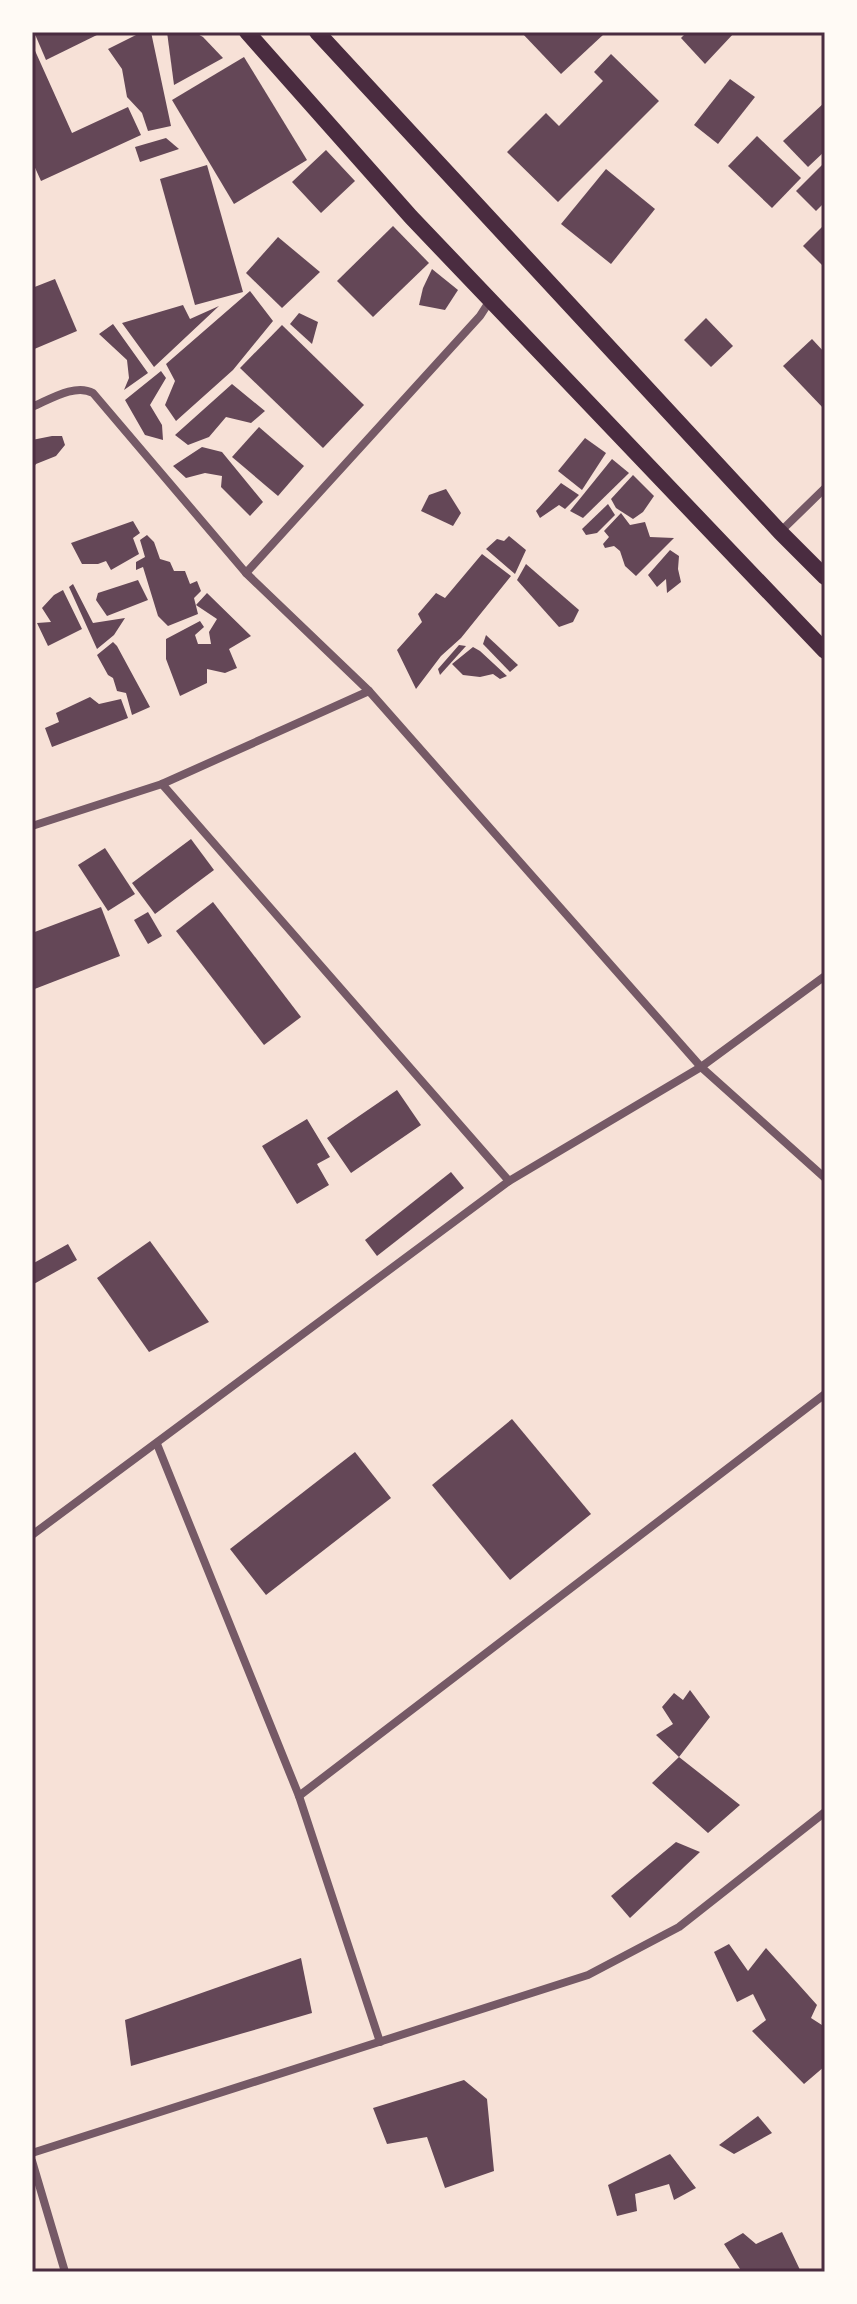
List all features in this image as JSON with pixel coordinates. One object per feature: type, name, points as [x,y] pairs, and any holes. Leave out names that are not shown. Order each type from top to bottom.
[{"type":"main road","points":[[247,32],[411,217],[825,651]]},
{"type":"main road","points":[[317,32],[825,577]]},
{"type":"street","points":[[246,573],[480,316],[491,299]]},
{"type":"street","points":[[32,407],[76,389],[93,393],[246,573],[369,691],[701,1067],[825,1178]]},
{"type":"street","points":[[780,532],[825,488]]},
{"type":"street","points":[[32,826],[162,784],[369,691]]},
{"type":"street","points":[[162,784],[509,1181]]},
{"type":"street","points":[[32,1535],[509,1181],[701,1067],[825,976]]},
{"type":"street","points":[[299,1796],[825,1394]]},
{"type":"street","points":[[157,1444],[299,1796],[380,2042]]},
{"type":"street","points":[[32,2153],[588,1975],[679,1927],[825,1812]]},
{"type":"street","points":[[32,2161],[65,2272]]},
{"type":"building","points":[[34,32],[103,32],[46,60]]},
{"type":"building","points":[[142,32],[151,32],[171,126],[148,131],[142,113],[127,97],[122,69],[108,49]]},
{"type":"building","points":[[167,32],[194,32],[223,58],[174,85]]},
{"type":"building","points":[[521,32],[602,32],[604,34],[561,74]]},
{"type":"building","points":[[687,32],[735,32],[705,64],[681,38]]},
{"type":"building","points":[[32,44],[72,133],[128,107],[141,135],[41,181],[32,161]]},
{"type":"building","points":[[611,54],[659,101],[558,202],[507,152],[546,113],[559,126],[603,81],[594,72]]},
{"type":"building","points":[[244,57],[307,160],[234,204],[172,100]]},
{"type":"building","points":[[730,79],[755,97],[718,144],[694,125]]},
{"type":"building","points":[[825,102],[825,151],[808,167],[783,141]]},
{"type":"building","points":[[757,136],[801,178],[772,208],[728,166]]},
{"type":"building","points":[[166,138],[179,149],[140,162],[135,147]]},
{"type":"building","points":[[326,150],[355,181],[321,213],[292,182]]},
{"type":"building","points":[[825,162],[825,202],[816,211],[796,191]]},
{"type":"building","points":[[207,165],[243,292],[195,305],[160,179]]},
{"type":"building","points":[[606,169],[655,209],[611,264],[561,224]]},
{"type":"building","points":[[825,224],[825,268],[803,246]]},
{"type":"building","points":[[393,226],[429,263],[373,317],[337,281]]},
{"type":"building","points":[[278,237],[320,272],[282,308],[246,273]]},
{"type":"building","points":[[432,269],[458,290],[445,310],[419,305]]},
{"type":"building","points":[[55,279],[77,331],[32,350],[32,288]]},
{"type":"building","points":[[250,291],[273,321],[233,370],[176,421],[165,405],[175,381],[166,364]]},
{"type":"building","points":[[183,305],[190,319],[219,306],[154,367],[122,323]]},
{"type":"building","points":[[299,313],[318,322],[312,344],[290,324]]},
{"type":"building","points":[[706,318],[733,346],[711,367],[684,340]]},
{"type":"building","points":[[113,324],[148,373],[124,390],[129,378],[127,360],[99,334]]},
{"type":"building","points":[[282,325],[364,405],[323,448],[240,368]]},
{"type":"building","points":[[812,339],[825,353],[825,410],[783,366]]},
{"type":"building","points":[[161,371],[166,378],[150,405],[162,425],[163,440],[145,435],[125,400]]},
{"type":"building","points":[[232,384],[265,411],[251,423],[226,417],[209,437],[188,445],[175,435]]},
{"type":"building","points":[[259,427],[304,466],[278,496],[232,457]]},
{"type":"building","points":[[62,436],[65,445],[56,456],[36,464],[32,470],[32,440]]},
{"type":"building","points":[[585,438],[606,453],[582,490],[558,471]]},
{"type":"building","points":[[202,447],[222,452],[263,502],[250,516],[221,487],[222,476],[205,473],[186,478],[173,466]]},
{"type":"building","points":[[612,459],[629,473],[583,518],[570,511]]},
{"type":"building","points":[[633,475],[654,496],[643,512],[633,519],[616,508],[611,499]]},
{"type":"building","points":[[561,483],[579,495],[565,509],[559,505],[540,518],[536,511]]},
{"type":"building","points":[[446,489],[461,513],[453,526],[421,511],[429,495]]},
{"type":"building","points":[[608,504],[615,515],[597,533],[586,535],[582,529]]},
{"type":"building","points":[[621,513],[630,525],[645,522],[650,537],[674,538],[636,576],[625,566],[620,551],[614,546],[605,548],[603,544],[609,537],[604,531]]},
{"type":"building","points":[[133,521],[140,533],[133,538],[139,554],[111,570],[106,561],[82,564],[71,543]]},
{"type":"building","points":[[147,535],[154,542],[160,559],[170,562],[174,571],[185,571],[190,584],[197,581],[201,591],[194,598],[198,614],[168,626],[158,616],[143,567],[136,570],[136,562],[145,557],[140,540]]},
{"type":"building","points":[[509,536],[526,550],[515,574],[486,549],[497,539],[504,541]]},
{"type":"building","points":[[670,550],[679,556],[681,582],[667,593],[666,579],[657,587],[648,575]]},
{"type":"building","points":[[482,554],[511,576],[416,689],[397,650],[422,622],[418,614],[436,593],[445,598]]},
{"type":"building","points":[[526,564],[579,610],[573,622],[559,627],[517,580]]},
{"type":"building","points":[[138,580],[148,600],[107,616],[96,600],[98,593]]},
{"type":"building","points":[[73,584],[93,623],[125,618],[114,635],[97,649],[69,587]]},
{"type":"building","points":[[63,590],[82,629],[48,646],[37,623],[51,622],[42,608]]},
{"type":"building","points":[[207,593],[251,636],[229,649],[237,668],[225,673],[207,669],[207,683],[180,696],[166,659],[166,639],[200,621],[204,627],[195,635],[198,644],[211,644],[209,632],[217,619],[196,605]]},
{"type":"building","points":[[486,635],[518,665],[510,672],[483,644]]},
{"type":"building","points":[[113,642],[150,707],[132,715],[126,693],[117,691],[113,678],[97,655]]},
{"type":"building","points":[[459,645],[466,646],[440,675],[438,669]]},
{"type":"building","points":[[473,647],[507,676],[500,679],[493,674],[480,677],[463,675],[452,664]]},
{"type":"building","points":[[90,697],[99,704],[121,699],[128,718],[52,747],[45,728],[59,722],[56,713]]},
{"type":"building","points":[[191,839],[214,870],[155,914],[132,883]]},
{"type":"building","points":[[105,848],[135,894],[108,911],[78,865]]},
{"type":"building","points":[[213,902],[301,1017],[264,1045],[176,931]]},
{"type":"building","points":[[101,907],[120,956],[32,990],[32,933]]},
{"type":"building","points":[[148,912],[162,936],[148,944],[134,920]]},
{"type":"building","points":[[397,1090],[421,1125],[351,1173],[327,1138]]},
{"type":"building","points":[[307,1119],[330,1157],[317,1164],[329,1185],[297,1204],[262,1146]]},
{"type":"building","points":[[451,1172],[464,1188],[377,1256],[365,1240]]},
{"type":"building","points":[[150,1241],[209,1322],[149,1352],[97,1278]]},
{"type":"building","points":[[68,1244],[77,1260],[32,1285],[32,1264]]},
{"type":"building","points":[[512,1419],[591,1514],[510,1580],[432,1485]]},
{"type":"building","points":[[355,1452],[391,1498],[266,1595],[230,1549]]},
{"type":"building","points":[[690,1690],[710,1717],[679,1757],[656,1735],[673,1724],[662,1707],[674,1693],[683,1700]]},
{"type":"building","points":[[679,1757],[740,1805],[708,1833],[652,1783]]},
{"type":"building","points":[[676,1842],[700,1852],[630,1918],[611,1896]]},
{"type":"building","points":[[729,1944],[748,1971],[766,1948],[817,2005],[811,2018],[825,2027],[825,2066],[804,2084],[752,2031],[766,2020],[753,1994],[737,2002],[714,1952]]},
{"type":"building","points":[[301,1958],[312,2013],[131,2066],[125,2020]]},
{"type":"building","points":[[464,2080],[487,2099],[494,2171],[445,2188],[427,2137],[387,2144],[373,2108]]},
{"type":"building","points":[[758,2116],[772,2133],[734,2154],[719,2145]]},
{"type":"building","points":[[670,2154],[696,2188],[674,2200],[669,2184],[635,2194],[637,2211],[617,2216],[608,2185]]},
{"type":"building","points":[[782,2232],[801,2272],[742,2272],[724,2244],[743,2233],[756,2244]]}]
